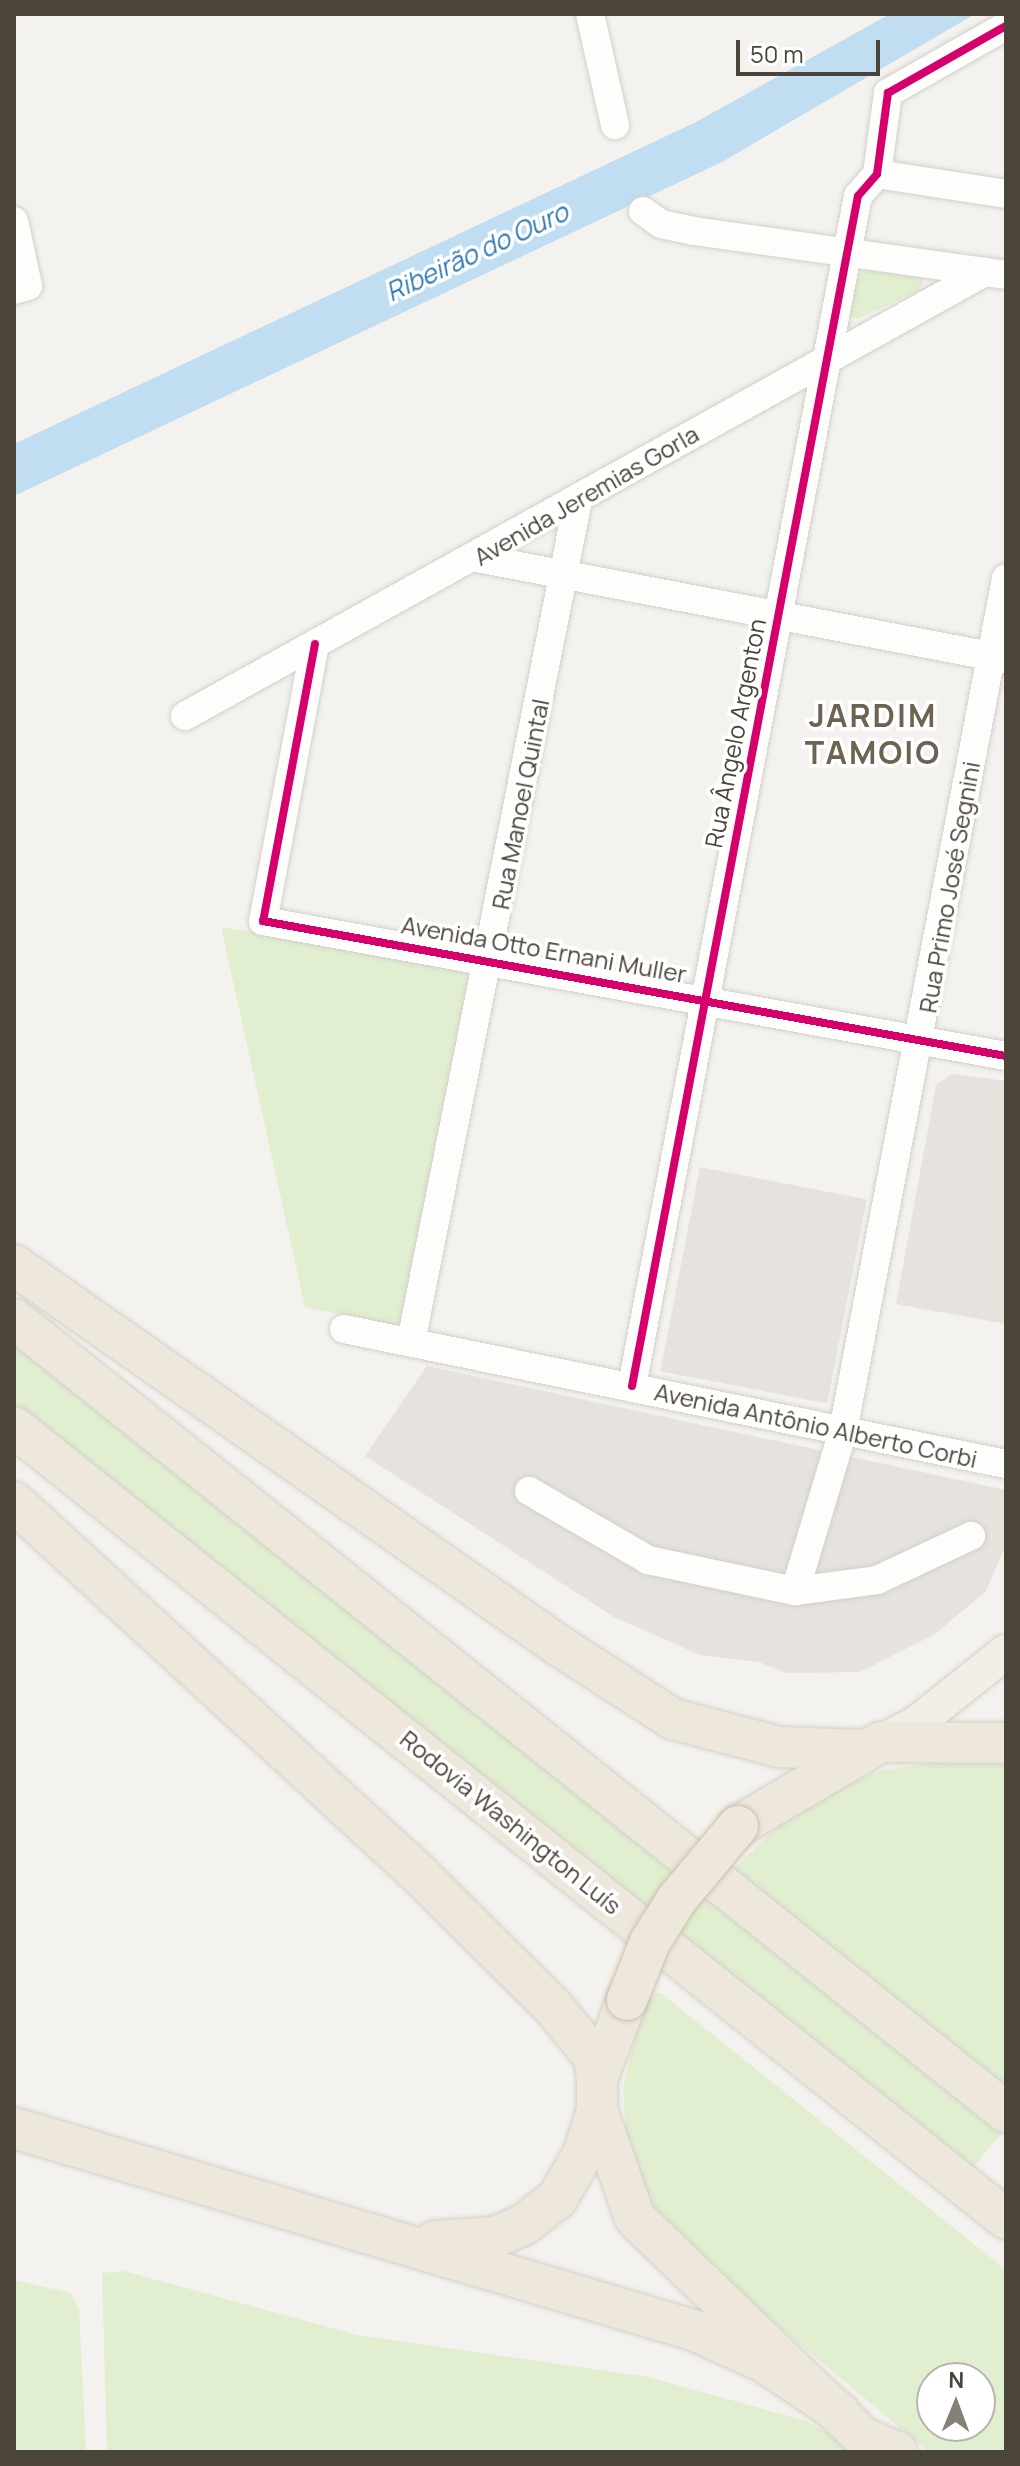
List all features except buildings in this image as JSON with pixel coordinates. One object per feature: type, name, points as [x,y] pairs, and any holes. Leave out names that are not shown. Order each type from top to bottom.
[{"type":"highway","points":[[14,1265],[558,1645],[673,1719],[779,1747],[1006,1743]]},
{"type":"highway","points":[[14,1319],[1006,2112]]},
{"type":"highway","name":"Rodovia Washington Luís","points":[[14,1427],[1006,2219]]},
{"type":"highway","points":[[14,1502],[420,1875],[543,1996],[594,2057],[597,2094],[635,2218],[695,2281],[867,2439]]},
{"type":"highway","points":[[399,2240],[462,2241],[495,2237],[523,2225],[557,2199],[584,2152],[597,2094],[627,2000],[650,1942],[670,1909],[738,1826],[872,1746]]},
{"type":"highway","points":[[14,2128],[399,2240],[693,2330],[764,2362],[867,2439]]},
{"type":"main road","points":[[872,1746],[917,1723],[1006,1652]]},
{"type":"street","points":[[590,14],[615,125]]},
{"type":"street","name":"Rua Ângelo Argenton","points":[[632,1386],[844,252],[858,196],[877,174],[888,93],[1006,26]]},
{"type":"street","points":[[877,174],[1006,194]]},
{"type":"street","points":[[643,211],[661,224],[694,231],[996,274]]},
{"type":"street","points":[[14,221],[21,288]]},
{"type":"street","name":"Avenida Jeremias Gorla","points":[[185,716],[477,558],[826,356],[996,274]]},
{"type":"street","name":"Rua Manoel Quintal","points":[[411,1342],[490,960],[578,500]]},
{"type":"street","points":[[477,558],[562,577],[999,658]]},
{"type":"street","name":"Rua Primo José Segnini","points":[[795,1591],[843,1431],[999,658],[1006,578]]},
{"type":"street","name":"Avenida Otto Ernani Muller","points":[[315,644],[263,921],[705,998],[1006,1056]]},
{"type":"street","name":"Avenida Antônio Alberto Corbi","points":[[344,1329],[1006,1464]]},
{"type":"street","points":[[529,1491],[648,1560],[795,1591],[877,1580],[971,1536]]},
{"type":"shaded area","points":[[952,1074],[1006,1081],[1006,1324],[896,1304],[936,1085]]},
{"type":"shaded area","points":[[700,1167],[867,1199],[827,1404],[660,1371]]},
{"type":"shaded area","points":[[427,1366],[1006,1490],[1006,1544],[986,1591],[935,1634],[860,1672],[786,1673],[759,1662],[700,1655],[614,1617],[365,1456]]},
{"type":"green space","points":[[866,269],[920,276],[923,282],[919,291],[857,319],[848,314],[850,283]]},
{"type":"green space","points":[[221,927],[454,965],[471,979],[403,1328],[305,1307]]},
{"type":"green space","points":[[14,1331],[1003,2131],[952,2194],[14,1435]]},
{"type":"green space","points":[[1006,1762],[1006,2087],[734,1869],[785,1819],[844,1785],[883,1770],[930,1763]]},
{"type":"green space","points":[[653,1993],[661,1993],[1006,2270],[1006,2452],[929,2452],[917,2442],[996,2442],[996,2362],[916,2362],[916,2441],[680,2244],[654,2211],[626,2132],[623,2088],[639,2020]]},
{"type":"green space","points":[[124,2271],[357,2335],[648,2377],[806,2421],[849,2444],[851,2452],[107,2452],[102,2273]]},
{"type":"green space","points":[[14,2280],[71,2293],[79,2310],[86,2452],[14,2452]]},
{"type":"water","name":"Ribeirão do Ouro","points":[[890,14],[975,14],[722,162],[14,496],[14,444],[696,122]]},
{"type":"cycle path","points":[[632,1386],[858,196],[877,174],[888,93],[1006,26]]},
{"type":"cycle path","points":[[315,644],[263,921],[1006,1056]]},
{"type":"district","name":"JARDIM TAMOIO","points":[[873,734]]}]
